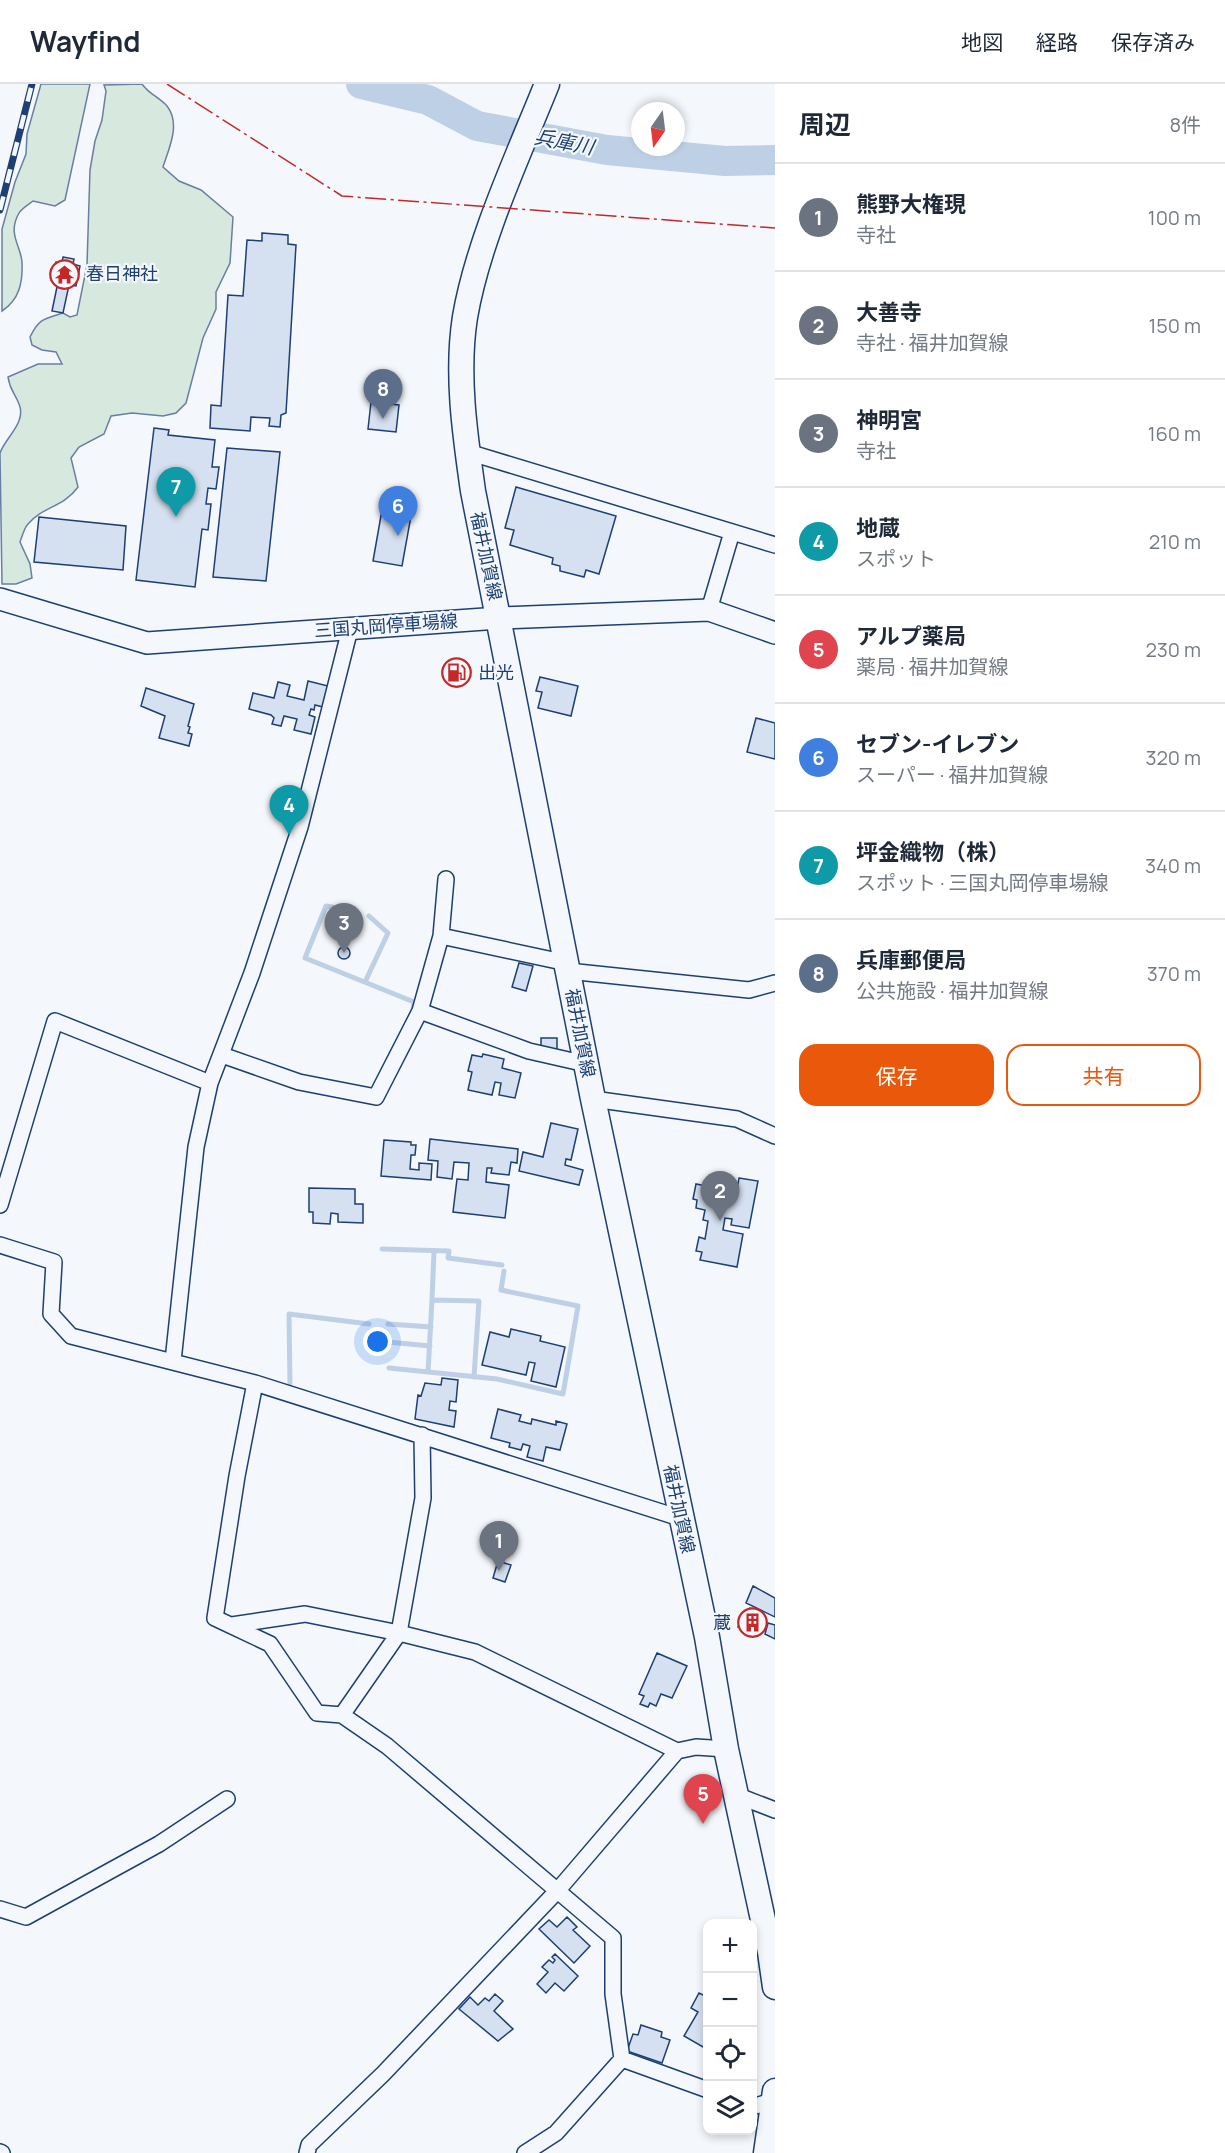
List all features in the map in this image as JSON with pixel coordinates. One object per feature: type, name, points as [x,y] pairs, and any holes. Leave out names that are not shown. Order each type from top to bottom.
[{"type":"main road","name":"福井加賀線","points":[[548,84],[501,198],[465,318],[462,358],[468,452],[473,491],[586,1064],[680,1518],[707,1637],[726,1749],[775,1987]]},
{"type":"main road","name":"三国丸岡停車場線","points":[[0,599],[147,643],[499,618],[710,610],[775,633]]},
{"type":"main road","points":[[766,2153],[769,2100]]},
{"type":"street","points":[[468,452],[775,544]]},
{"type":"street","points":[[710,610],[732,532]]},
{"type":"street","points":[[173,1361],[196,1147],[210,1083],[222,1055],[300,827],[350,629]]},
{"type":"street","points":[[222,1055],[299,1082],[376,1097],[420,1011],[441,936],[446,879]]},
{"type":"street","points":[[441,936],[567,967],[749,990],[775,983]]},
{"type":"street","points":[[420,1011],[529,1051],[586,1064]]},
{"type":"street","points":[[0,1205],[56,1021],[210,1083]]},
{"type":"street","points":[[593,1099],[737,1119],[775,1136]]},
{"type":"street","points":[[0,1245],[54,1262],[51,1314],[71,1336],[255,1383],[680,1518]]},
{"type":"street","points":[[255,1383],[237,1476],[215,1618],[270,1644],[317,1713],[342,1715],[387,1746],[613,1938],[613,1994],[622,2059],[556,2133],[525,2153]]},
{"type":"street","points":[[342,1715],[399,1633],[423,1498],[423,1435]]},
{"type":"street","points":[[232,1625],[305,1614],[399,1633],[475,1652],[677,1751]]},
{"type":"street","points":[[307,2153],[309,2145],[383,2074],[558,1890],[677,1751],[696,1747],[726,1749]]},
{"type":"street","points":[[736,1795],[775,1810]]},
{"type":"street","points":[[0,1909],[26,1917],[159,1844],[227,1799]]},
{"type":"street","points":[[622,2059],[703,2088]]},
{"type":"shaded area","points":[[41,84],[90,84],[65,200],[55,206],[33,201],[20,211],[16,220],[14,234],[21,256],[22,277],[16,296],[2,311],[2,229],[15,182],[26,154],[27,134]]},
{"type":"shaded area","points":[[142,84],[167,106],[173,120],[171,144],[163,167],[179,181],[201,190],[233,217],[230,263],[216,292],[216,309],[203,338],[186,403],[176,413],[163,416],[132,413],[111,416],[104,434],[79,447],[71,458],[78,487],[66,499],[34,518],[23,533],[20,542],[30,564],[32,578],[16,584],[2,584],[0,453],[18,423],[21,411],[8,377],[38,364],[62,364],[56,352],[42,350],[32,345],[30,337],[36,326],[46,318],[63,313],[70,317],[77,315],[87,265],[90,170],[95,141],[102,120],[106,91],[104,85]]},
{"type":"building","points":[[262,233],[288,235],[288,244],[296,245],[286,413],[281,415],[280,427],[269,426],[270,418],[251,417],[250,431],[210,428],[211,405],[221,406],[228,295],[243,296],[247,240],[262,241]]},
{"type":"building","points":[[63,257],[74,259],[73,264],[80,266],[76,286],[69,285],[63,313],[52,311],[58,282],[51,280],[56,262],[62,263]]},
{"type":"building","points":[[371,402],[399,405],[396,432],[368,429]]},
{"type":"building","points":[[154,428],[169,430],[168,435],[215,440],[212,467],[219,467],[216,489],[208,488],[206,504],[211,504],[208,530],[202,529],[195,587],[136,580]]},
{"type":"building","points":[[227,448],[280,452],[266,581],[213,577]]},
{"type":"building","points":[[516,487],[616,516],[599,574],[586,570],[584,577],[560,571],[560,566],[552,564],[553,558],[510,545],[514,530],[505,528]]},
{"type":"building","points":[[382,510],[411,516],[402,566],[373,561]]},
{"type":"building","points":[[39,517],[126,526],[123,570],[34,562]]},
{"type":"building","points":[[540,677],[578,686],[571,716],[538,708],[542,692],[536,691]]},
{"type":"building","points":[[308,681],[328,686],[323,707],[315,705],[314,710],[311,709],[309,715],[315,717],[311,734],[294,730],[297,719],[284,716],[281,726],[272,724],[274,718],[271,715],[249,709],[253,693],[274,698],[278,682],[290,685],[287,696],[304,700]]},
{"type":"building","points":[[146,688],[194,704],[188,726],[190,727],[188,733],[192,734],[189,746],[159,738],[165,716],[141,706]]},
{"type":"building","points":[[756,718],[775,723],[775,759],[747,752]]},
{"type":"building","points":[[346,947],[350,953],[346,959],[342,959],[338,951]]},
{"type":"building","points":[[519,963],[533,966],[526,991],[512,987]]},
{"type":"building","points":[[541,1038],[557,1038],[557,1049],[541,1048]]},
{"type":"building","points":[[483,1054],[504,1059],[502,1068],[521,1073],[515,1098],[499,1095],[501,1083],[495,1082],[492,1095],[468,1090],[472,1072],[468,1071],[472,1055],[482,1057]]},
{"type":"building","points":[[551,1123],[578,1129],[571,1160],[566,1159],[565,1165],[583,1170],[579,1185],[519,1171],[523,1152],[543,1157]]},
{"type":"building","points":[[430,1139],[518,1149],[517,1163],[511,1162],[509,1175],[491,1173],[492,1168],[487,1168],[486,1182],[509,1185],[505,1218],[453,1212],[457,1179],[468,1180],[469,1163],[454,1162],[452,1179],[437,1177],[438,1161],[428,1160]]},
{"type":"building","points":[[384,1140],[411,1142],[411,1145],[416,1145],[415,1155],[411,1155],[410,1169],[419,1170],[419,1163],[432,1164],[431,1180],[381,1176]]},
{"type":"building","points":[[739,1178],[758,1181],[749,1228],[731,1225],[732,1219],[725,1218],[723,1230],[743,1234],[737,1267],[700,1260],[702,1252],[696,1251],[699,1237],[705,1239],[708,1221],[703,1220],[705,1210],[696,1208],[697,1200],[693,1199],[696,1184],[716,1188],[715,1192],[736,1196]]},
{"type":"building","points":[[309,1188],[355,1189],[355,1204],[363,1204],[363,1223],[338,1222],[338,1214],[331,1213],[330,1224],[313,1223],[313,1212],[309,1212]]},
{"type":"building","points":[[511,1329],[541,1336],[540,1341],[565,1347],[556,1387],[531,1381],[535,1363],[529,1362],[526,1375],[482,1365],[490,1332],[509,1337]]},
{"type":"building","points":[[442,1378],[458,1380],[456,1402],[450,1401],[449,1410],[456,1411],[454,1427],[415,1419],[418,1395],[421,1396],[425,1383],[441,1385]]},
{"type":"building","points":[[498,1409],[521,1415],[519,1421],[531,1424],[532,1419],[556,1425],[556,1421],[567,1424],[560,1450],[546,1447],[543,1461],[527,1457],[530,1446],[523,1444],[521,1450],[509,1447],[510,1443],[491,1438]]},
{"type":"building","points":[[498,1561],[511,1565],[505,1582],[493,1578]]},
{"type":"building","points":[[753,1586],[775,1598],[775,1617],[746,1603]]},
{"type":"building","name":"蔵","points":[[750,1608],[765,1618],[755,1635],[738,1627]]},
{"type":"building","name":"蔵","points":[[768,1623],[775,1625],[775,1639],[765,1634]]},
{"type":"building","points":[[657,1653],[687,1666],[672,1698],[661,1694],[656,1706],[650,1703],[648,1707],[640,1704],[644,1696],[639,1694]]},
{"type":"building","points":[[567,1917],[577,1927],[573,1930],[590,1946],[574,1963],[539,1929],[549,1920],[557,1927]]},
{"type":"building","points":[[555,1954],[578,1976],[564,1991],[555,1983],[546,1993],[537,1984],[548,1972],[542,1967],[549,1960],[553,1963],[555,1960],[552,1957]]},
{"type":"building","points":[[699,1993],[703,1995],[703,2047],[684,2036],[698,2012],[691,2008]]},
{"type":"building","points":[[495,1994],[503,2001],[494,2011],[513,2029],[498,2041],[459,2009],[470,1997],[478,2005],[485,1998],[489,2001]]},
{"type":"building","points":[[641,2025],[662,2032],[661,2037],[670,2040],[662,2063],[627,2051],[633,2034],[638,2035]]},
{"type":"waterway","name":"兵庫川","points":[[361,84],[428,100],[477,126],[607,150],[725,161],[775,160]]},
{"type":"waterway","points":[[349,910],[326,906],[305,958],[414,1002],[413,1010]]},
{"type":"waterway","points":[[365,982],[388,933],[369,916]]},
{"type":"waterway","points":[[382,1249],[449,1251],[448,1258],[502,1265]]},
{"type":"waterway","points":[[432,1300],[434,1251]]},
{"type":"waterway","points":[[389,1368],[497,1379],[563,1394],[578,1306],[501,1290],[504,1271]]},
{"type":"waterway","points":[[428,1372],[432,1300],[479,1301],[474,1377]]},
{"type":"waterway","points":[[290,1385],[289,1314],[369,1324]]},
{"type":"waterway","points":[[388,1324],[431,1327]]},
{"type":"waterway","points":[[388,1342],[430,1346]]},
{"type":"railway","points":[[0,210],[32,84]]},
{"type":"power","points":[[167,84],[342,196],[775,228]]},
{"type":"place","name":"春日神社","points":[[65,274]]},
{"type":"place","name":"兵庫郵便局","points":[[383,419]]},
{"type":"place","name":"坪金織物（株）","points":[[176,517]]},
{"type":"place","name":"セブン-イレブン","points":[[398,536]]},
{"type":"place","name":"出光","points":[[457,673]]},
{"type":"place","name":"地蔵","points":[[289,835]]},
{"type":"place","name":"神明宮","points":[[344,953]]},
{"type":"place","name":"大善寺","points":[[720,1221]]},
{"type":"place","name":"熊野大権現","points":[[499,1571]]},
{"type":"place","name":"蔵","points":[[752,1623]]},
{"type":"place","name":"アルプ薬局","points":[[703,1824]]}]
